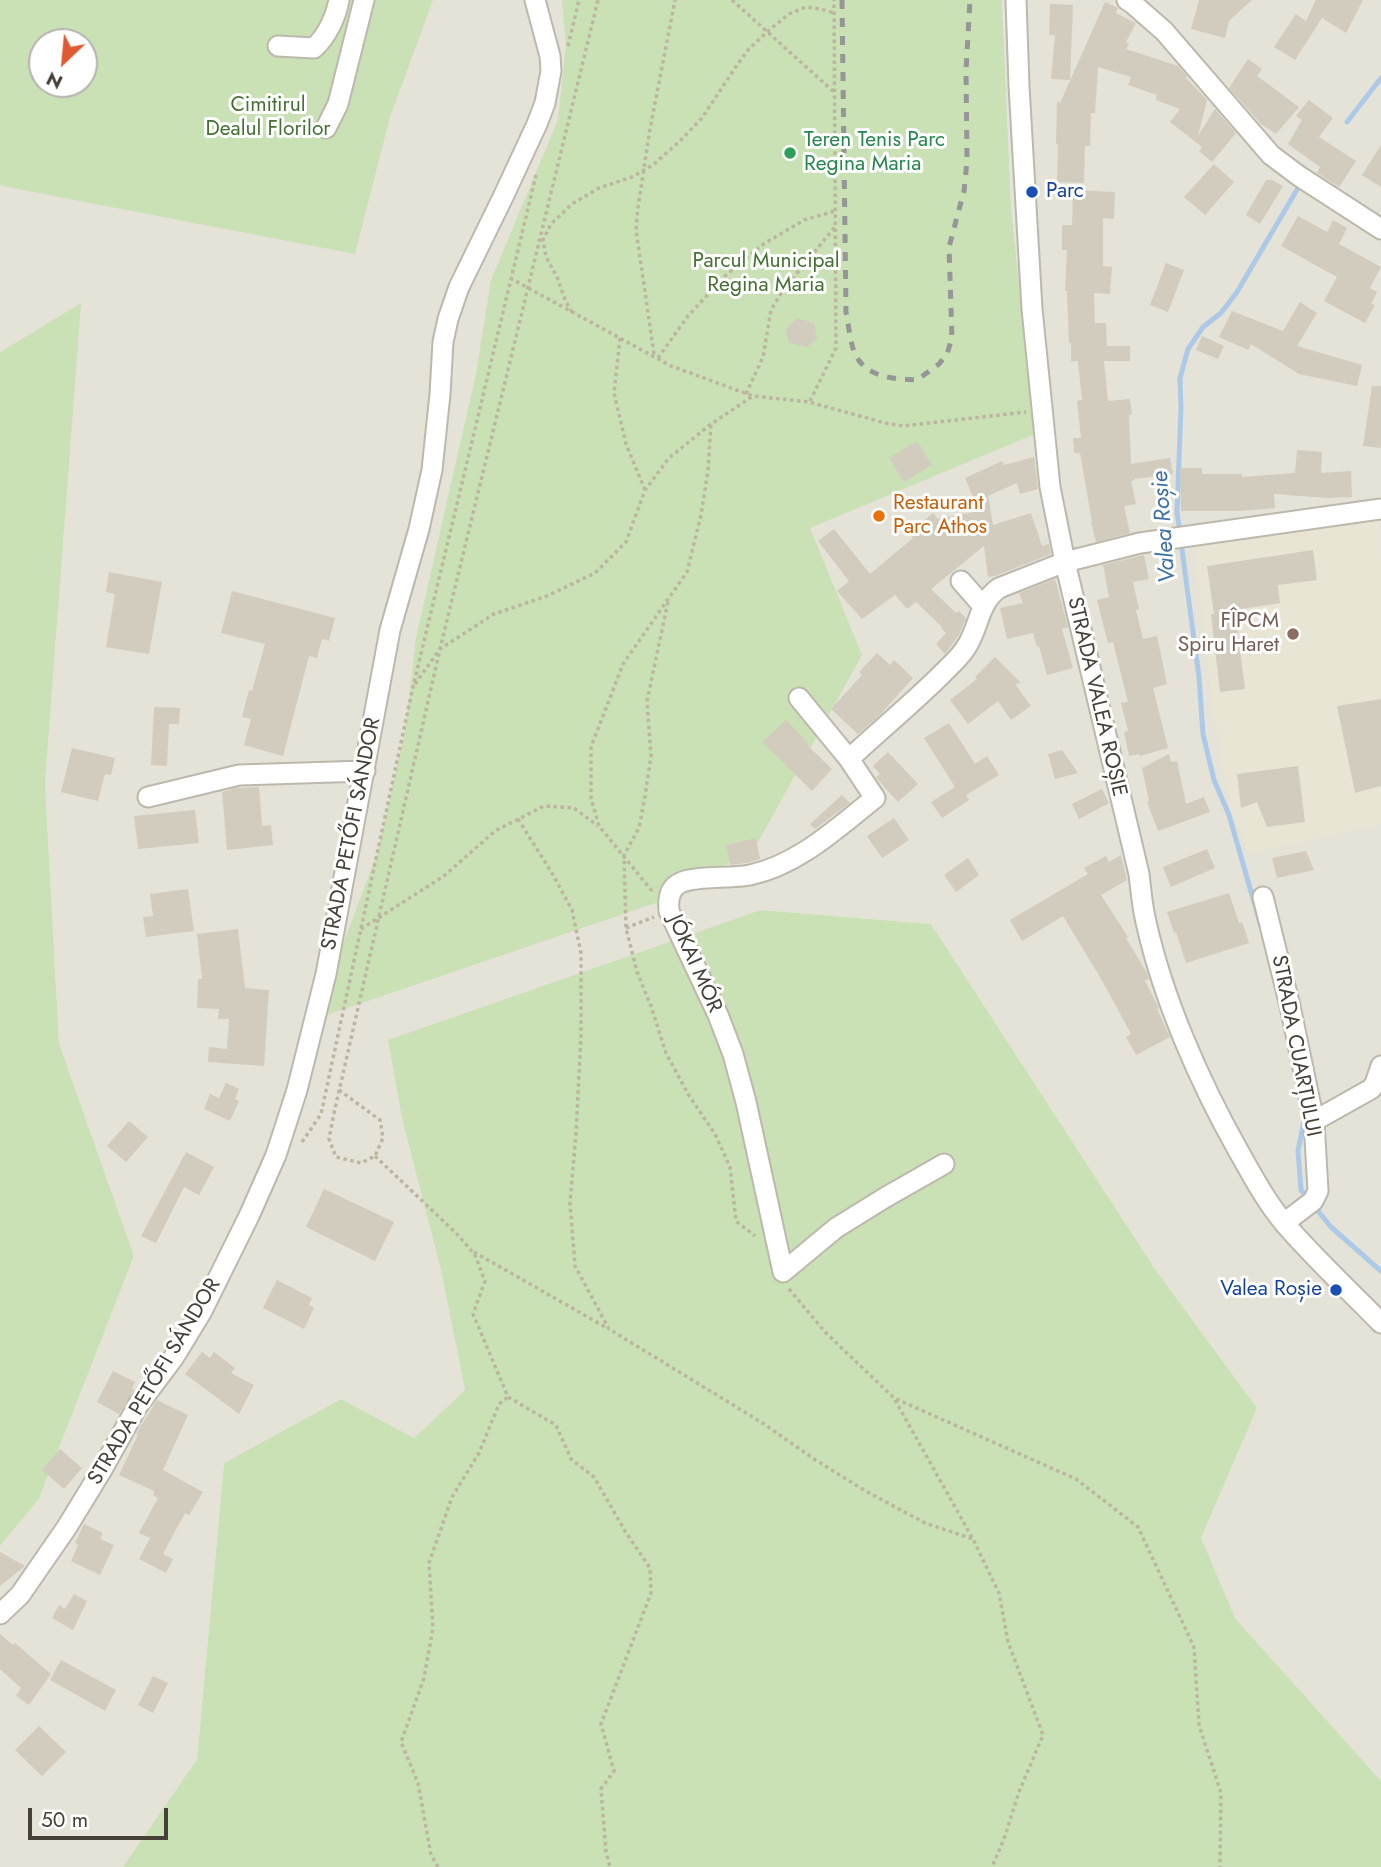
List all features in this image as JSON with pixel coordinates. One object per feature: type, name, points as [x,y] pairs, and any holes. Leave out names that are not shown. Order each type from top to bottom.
[{"type":"street","points":[[278,47],[314,48],[331,24],[339,0]]},
{"type":"street","points":[[326,128],[338,104],[364,0]]},
{"type":"street","name":"STRADA PETŐFI SÁNDOR","points":[[0,1614],[20,1595],[67,1527],[138,1405],[174,1357],[202,1311],[276,1155],[297,1090],[326,974],[390,630],[419,529],[432,470],[443,342],[448,319],[459,287],[545,103],[551,71],[550,56],[535,0]]},
{"type":"street","name":"STRADA VALEA ROȘIE","points":[[1016,0],[1018,86],[1032,309],[1050,487],[1065,562],[1139,874],[1145,918],[1161,978],[1196,1067],[1229,1134],[1261,1190],[1284,1223],[1381,1324]]},
{"type":"street","points":[[1127,0],[1164,32],[1261,144],[1280,162],[1381,229]]},
{"type":"street","points":[[799,698],[849,759],[965,650],[989,595],[999,588],[1065,562],[1140,543],[1381,509]]},
{"type":"street","points":[[961,581],[983,606]]},
{"type":"street","name":"JÓKAI MÓR","points":[[783,1272],[733,1054],[718,1015],[669,911],[669,896],[680,883],[748,875],[772,869],[810,848],[875,798],[849,759]]},
{"type":"street","points":[[148,797],[239,775],[365,771]]},
{"type":"street","name":"STRADA CUARȚULUI","points":[[1263,897],[1290,1006],[1314,1121],[1318,1191],[1313,1201],[1284,1223]]},
{"type":"street","points":[[1314,1121],[1371,1089],[1381,1066]]},
{"type":"street","points":[[783,1272],[836,1228],[944,1164]]},
{"type":"path","points":[[566,53],[579,0]]},
{"type":"path","points":[[339,1090],[380,1120],[383,1138],[375,1156],[361,1163],[336,1157],[329,1139],[339,1090],[440,649],[598,0]]},
{"type":"path","points":[[656,356],[636,230],[650,129],[674,0]]},
{"type":"path","points":[[732,0],[834,93]]},
{"type":"path","points":[[809,402],[836,348],[834,0]]},
{"type":"path","points":[[573,313],[546,257],[543,240],[551,224],[572,204],[599,188],[632,177],[653,165],[680,142],[702,118],[748,50],[789,15],[806,7],[834,13]]},
{"type":"path","points":[[297,1148],[321,1114],[413,687],[536,172]]},
{"type":"path","points":[[656,356],[725,276],[762,245],[804,220],[835,211]]},
{"type":"path","points":[[746,394],[763,357],[771,310],[783,290],[835,227]]},
{"type":"path","points":[[510,278],[671,366],[753,396],[809,402],[903,426],[1042,412]]},
{"type":"path","points":[[620,338],[614,393],[626,444],[645,489]]},
{"type":"path","points":[[413,687],[440,649],[494,614],[547,596],[595,573],[626,542],[645,489],[669,458],[711,424],[753,396]]},
{"type":"path","points":[[599,826],[591,798],[591,747],[624,664],[687,572],[705,492],[711,424]]},
{"type":"path","points":[[361,929],[444,876],[495,831],[544,806],[574,808],[599,826],[669,911],[626,928]]},
{"type":"path","points":[[518,819],[572,910],[581,953],[581,1036],[571,1216],[575,1266],[610,1329]]},
{"type":"path","points":[[375,1156],[472,1251],[485,1281],[473,1314],[508,1397],[556,1425],[571,1459],[594,1477],[625,1531],[650,1567],[651,1593],[601,1724],[614,1771],[601,1789],[606,1853],[610,1867]]},
{"type":"path","points":[[472,1251],[610,1329],[764,1424],[864,1490],[925,1523],[973,1539]]},
{"type":"path","points":[[783,1272],[786,1285],[826,1333],[894,1398],[973,1539],[999,1593],[1008,1642],[1043,1735],[992,1867]]},
{"type":"path","points":[[438,1867],[430,1855],[418,1783],[401,1742],[424,1678],[433,1629],[429,1563],[452,1497],[479,1453],[499,1404],[508,1397]]},
{"type":"path","points":[[894,1398],[1076,1479],[1138,1527],[1194,1647],[1199,1724],[1221,1793],[1220,1867]]},
{"type":"shaded area","points":[[0,0],[1381,0],[1381,1781],[1235,1618],[1201,1537],[1257,1408],[1155,1269],[931,924],[761,910],[440,1266],[465,1390],[414,1438],[341,1399],[224,1463],[197,1759],[123,1867],[0,1867],[0,1546],[39,1499],[134,1256],[59,1043],[45,783],[80,304],[0,352]]},
{"type":"shaded area","points":[[1002,0],[1017,0],[1042,412],[1031,411],[1011,204]]},
{"type":"shaded area","name":"FÎPCM Spiru Haret","points":[[1377,509],[1381,564],[1381,824],[1248,854],[1228,799],[1212,703],[1193,535]]},
{"type":"green space","name":"Cimitirul Dealul Florilor","points":[[0,0],[433,0],[390,117],[355,254],[2,186]]},
{"type":"green space","name":"Parcul Municipal Regina Maria","points":[[562,0],[1002,0],[1011,204],[1035,434],[810,528],[862,655],[758,842],[685,893],[315,1019],[377,854],[405,731],[416,638],[476,374],[491,280],[558,120],[566,45]]},
{"type":"green space","points":[[81,303],[45,783],[59,1043],[134,1256],[39,1499],[0,1546],[0,352]]},
{"type":"green space","points":[[761,910],[931,924],[1155,1269],[1257,1408],[1201,1538],[1235,1618],[1381,1781],[1381,1867],[123,1867],[197,1759],[224,1463],[341,1399],[414,1438],[465,1390],[440,1266],[402,1118],[388,1040]]},
{"type":"building","points":[[1199,0],[1252,0],[1229,21],[1225,38],[1191,29]]},
{"type":"building","points":[[1316,0],[1363,0],[1346,33],[1322,18],[1295,60],[1274,47],[1296,14],[1306,21]]},
{"type":"building","points":[[1105,2],[1118,8],[1116,13],[1136,23],[1126,42],[1129,44],[1126,49],[1178,66],[1207,100],[1198,136],[1215,109],[1236,133],[1212,162],[1199,151],[1202,147],[1170,122],[1180,109],[1156,100],[1157,95],[1128,85],[1131,77],[1098,67],[1095,113],[1091,113],[1090,146],[1085,146],[1084,183],[1057,182],[1057,102],[1060,103]]},
{"type":"building","points":[[1050,4],[1073,5],[1070,80],[1051,79],[1055,35],[1049,35]]},
{"type":"building","points":[[1248,59],[1262,69],[1257,76],[1299,107],[1276,134],[1261,124],[1229,88]]},
{"type":"building","points":[[1309,100],[1333,118],[1319,137],[1356,161],[1339,187],[1317,173],[1320,167],[1288,144],[1302,120],[1296,116]]},
{"type":"building","points":[[1381,145],[1381,187],[1362,175]]},
{"type":"building","points":[[1214,164],[1234,182],[1205,215],[1184,197]]},
{"type":"building","points":[[1266,180],[1283,186],[1260,224],[1246,215]]},
{"type":"building","points":[[1073,190],[1115,192],[1114,219],[1103,218],[1103,266],[1112,267],[1110,294],[1094,293],[1095,323],[1106,323],[1107,346],[1130,346],[1130,361],[1104,361],[1108,401],[1130,399],[1131,464],[1170,458],[1173,474],[1131,481],[1136,504],[1124,506],[1130,533],[1096,542],[1080,453],[1074,453],[1073,438],[1081,438],[1077,401],[1082,400],[1078,361],[1071,361],[1065,291],[1067,250],[1062,250],[1062,225],[1072,225]]},
{"type":"building","points":[[1298,216],[1327,232],[1333,220],[1347,228],[1339,244],[1381,267],[1370,288],[1377,292],[1371,304],[1375,305],[1365,323],[1324,301],[1337,277],[1281,246]]},
{"type":"building","points":[[1166,263],[1184,270],[1168,312],[1150,305]]},
{"type":"building","points":[[1300,302],[1317,313],[1297,346],[1362,365],[1357,386],[1299,374],[1251,344],[1248,350],[1219,337],[1232,311],[1283,331]]},
{"type":"building","points":[[796,318],[814,323],[817,339],[807,347],[789,343],[786,330]]},
{"type":"building","points":[[1202,336],[1224,346],[1218,359],[1196,350]]},
{"type":"building","points":[[1372,386],[1381,386],[1381,448],[1363,446]]},
{"type":"building","points":[[917,441],[932,465],[904,482],[889,458]]},
{"type":"building","points":[[1297,450],[1322,452],[1321,473],[1351,471],[1352,497],[1274,494],[1275,508],[1181,511],[1180,468],[1202,468],[1202,474],[1242,474],[1242,477],[1295,473]]},
{"type":"building","points":[[1034,457],[1038,489],[1020,494],[1017,483],[988,496],[993,525],[1031,513],[1042,546],[1049,544],[1051,554],[988,577],[984,546],[931,589],[956,613],[959,611],[966,618],[959,635],[945,654],[936,644],[946,633],[916,602],[907,609],[895,595],[862,619],[837,591],[849,581],[818,541],[834,529],[870,574],[913,538],[909,533],[933,513],[938,519],[945,514],[948,517],[979,511],[965,478],[1002,461],[1004,465]]},
{"type":"building","points":[[1313,550],[1317,580],[1278,585],[1280,603],[1235,610],[1245,689],[1220,692],[1207,566]]},
{"type":"building","points":[[1144,555],[1149,579],[1133,582],[1139,609],[1136,610],[1143,639],[1157,636],[1167,684],[1153,688],[1168,748],[1140,756],[1129,756],[1124,732],[1128,731],[1121,703],[1128,702],[1113,642],[1108,643],[1097,600],[1109,597],[1103,565]]},
{"type":"building","points":[[109,572],[162,582],[149,654],[106,647],[115,594],[106,592]]},
{"type":"building","points":[[1055,579],[1068,627],[1062,629],[1073,668],[1047,675],[1033,633],[1007,639],[1000,608],[1023,603],[1019,593]]},
{"type":"building","points":[[232,591],[335,618],[329,641],[322,639],[317,658],[309,656],[283,756],[244,745],[251,719],[242,717],[265,644],[221,633]]},
{"type":"building","points":[[877,653],[890,665],[894,660],[913,678],[879,716],[858,734],[831,709],[862,675],[859,672]]},
{"type":"building","points":[[995,657],[1021,683],[1015,684],[1031,706],[1011,720],[998,701],[968,724],[950,700],[977,679],[975,677]]},
{"type":"building","points":[[1381,699],[1381,786],[1355,793],[1337,706]]},
{"type":"building","points":[[154,707],[180,708],[179,724],[169,724],[167,766],[151,765]]},
{"type":"building","points":[[786,720],[832,769],[812,791],[762,742]]},
{"type":"building","points":[[949,723],[975,764],[987,756],[999,775],[966,795],[969,800],[942,818],[931,802],[955,787],[924,738]]},
{"type":"building","points":[[72,748],[115,758],[111,775],[105,774],[98,801],[61,792]]},
{"type":"building","points":[[1062,750],[1078,773],[1055,779],[1048,754]]},
{"type":"building","points":[[888,752],[918,784],[898,802],[876,777],[880,774],[873,766]]},
{"type":"building","points":[[1169,754],[1171,762],[1177,761],[1186,804],[1204,797],[1210,812],[1158,831],[1147,802],[1149,801],[1142,768]]},
{"type":"building","points":[[1298,766],[1305,822],[1267,827],[1257,802],[1241,808],[1237,774]]},
{"type":"building","points":[[259,787],[262,826],[271,825],[273,845],[227,850],[222,792]]},
{"type":"building","points":[[1102,789],[1109,803],[1079,819],[1072,804]]},
{"type":"building","points":[[842,795],[850,803],[815,829],[810,824]]},
{"type":"building","points":[[195,810],[199,843],[138,849],[134,816]]},
{"type":"building","points":[[894,818],[909,840],[882,858],[867,836]]},
{"type":"building","points":[[756,838],[760,859],[730,865],[726,845]]},
{"type":"building","points":[[1207,849],[1215,868],[1171,887],[1163,867]]},
{"type":"building","points":[[1306,851],[1314,870],[1277,878],[1272,858]]},
{"type":"building","points":[[1121,855],[1127,880],[1101,895],[1148,975],[1149,979],[1145,981],[1170,1037],[1136,1055],[1126,1037],[1131,1034],[1063,916],[1022,941],[1010,920],[1088,874],[1084,868],[1106,856],[1109,862]]},
{"type":"building","points":[[968,858],[979,875],[956,892],[944,875]]},
{"type":"building","points":[[188,889],[194,931],[146,937],[143,917],[153,916],[150,894]]},
{"type":"building","points":[[1229,893],[1249,943],[1186,963],[1167,912]]},
{"type":"building","points":[[238,929],[245,988],[269,990],[264,1066],[208,1062],[209,1047],[227,1049],[229,1019],[218,1019],[219,1009],[197,1008],[198,979],[202,979],[197,934]]},
{"type":"building","points":[[226,1083],[239,1089],[235,1099],[239,1101],[230,1121],[204,1109],[210,1094],[219,1098]]},
{"type":"building","points":[[129,1121],[148,1137],[126,1162],[107,1146]]},
{"type":"building","points":[[186,1152],[214,1167],[199,1195],[184,1187],[156,1243],[141,1236]]},
{"type":"building","points":[[324,1189],[394,1222],[375,1261],[306,1227]]},
{"type":"building","points":[[277,1280],[312,1298],[309,1305],[314,1308],[304,1329],[263,1308]]},
{"type":"building","points":[[202,1352],[210,1358],[214,1352],[235,1368],[231,1373],[254,1385],[239,1414],[185,1374]]},
{"type":"building","points":[[113,1371],[135,1382],[132,1388],[134,1390],[119,1414],[97,1402]]},
{"type":"building","points":[[157,1400],[188,1415],[163,1470],[203,1492],[189,1515],[185,1513],[163,1554],[173,1559],[166,1573],[139,1559],[150,1538],[139,1533],[158,1498],[153,1495],[154,1491],[119,1475],[138,1435],[136,1434]]},
{"type":"building","points":[[60,1449],[82,1468],[64,1489],[42,1470]]},
{"type":"building","points":[[84,1524],[103,1533],[100,1539],[114,1545],[100,1575],[71,1561],[78,1545],[75,1543]]},
{"type":"building","points":[[0,1552],[25,1566],[0,1586]]},
{"type":"building","points":[[74,1594],[87,1601],[73,1630],[52,1618],[59,1605],[65,1609]]},
{"type":"building","points":[[0,1634],[13,1645],[15,1643],[51,1674],[29,1705],[16,1696],[21,1688],[0,1669]]},
{"type":"building","points":[[61,1660],[116,1690],[105,1711],[50,1680]]},
{"type":"building","points":[[153,1676],[168,1683],[153,1713],[138,1705]]},
{"type":"building","points":[[39,1726],[66,1752],[42,1776],[15,1750]]},
{"type":"waterway","name":"Valea Roșie","points":[[1347,122],[1381,78]]},
{"type":"waterway","name":"Valea Roșie","points":[[1260,923],[1229,815],[1214,780],[1203,734],[1199,677],[1177,512],[1180,378],[1188,349],[1203,327],[1221,313],[1237,292],[1298,188]]},
{"type":"waterway","name":"Valea Roșie","points":[[1305,1116],[1298,1151],[1301,1190],[1331,1227],[1381,1271]]},
{"type":"railway","points":[[842,0],[846,312],[850,335],[856,356],[868,369],[883,376],[917,380],[939,364],[947,354],[952,338],[949,247],[964,191],[967,161],[966,71],[970,0]]},
{"type":"place","name":"Teren Tenis Parc Regina Maria","points":[[790,153]]},
{"type":"place","name":"Parc","points":[[1032,192]]},
{"type":"place","name":"Restaurant Parc Athos","points":[[879,516]]},
{"type":"place","name":"FÎPCM Spiru Haret","points":[[1293,634]]},
{"type":"place","name":"Valea Roșie","points":[[1336,1290]]}]
